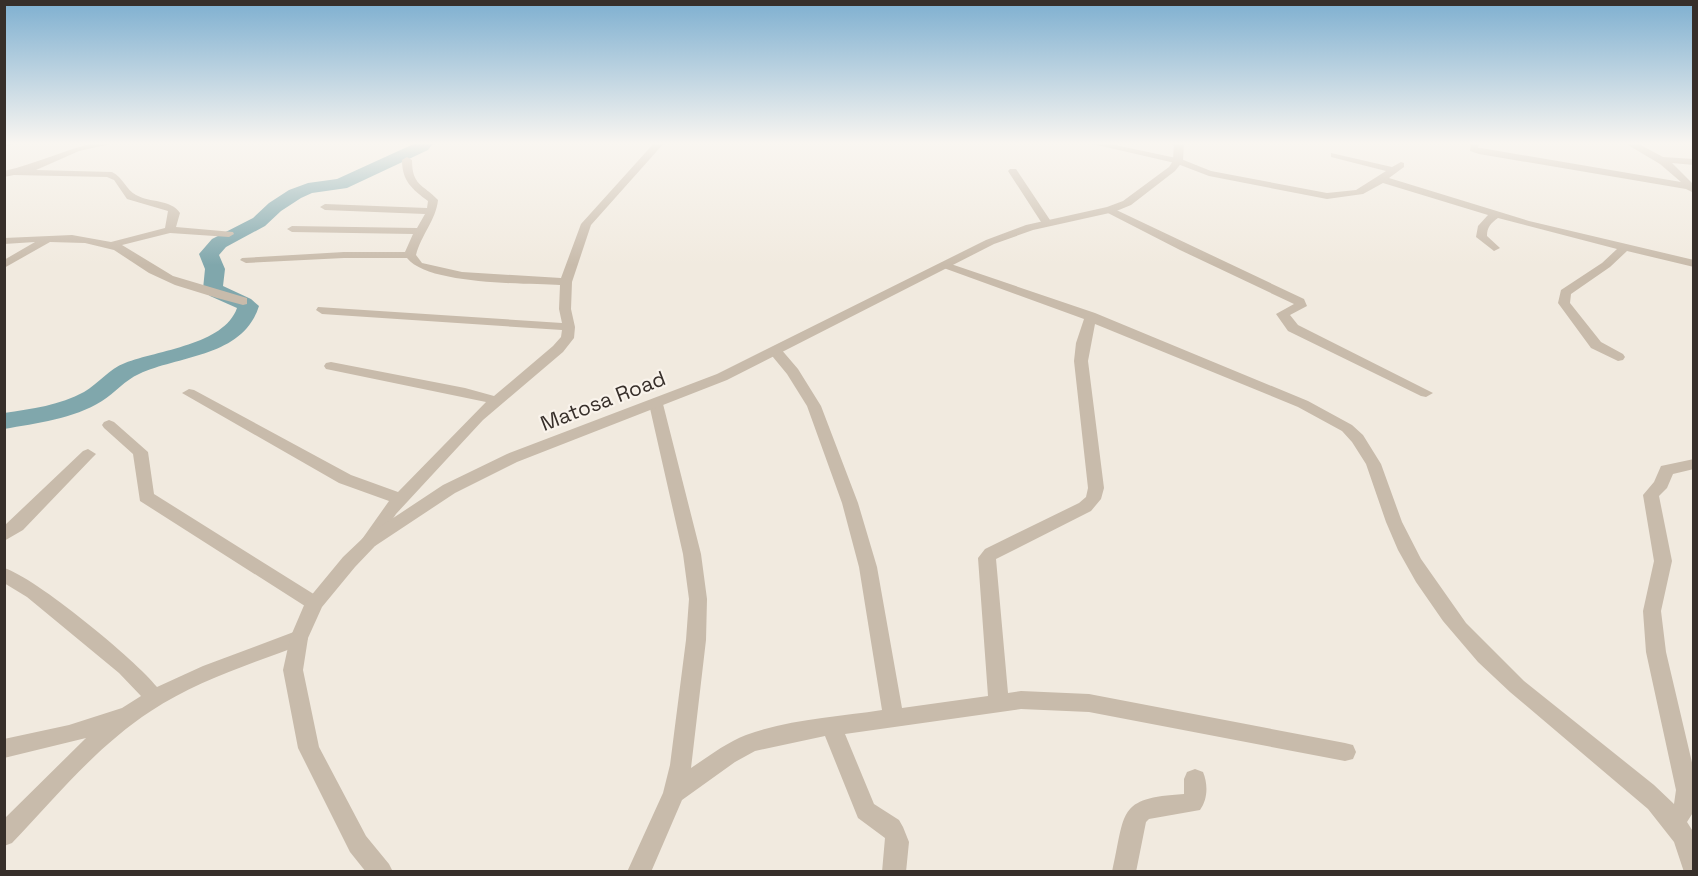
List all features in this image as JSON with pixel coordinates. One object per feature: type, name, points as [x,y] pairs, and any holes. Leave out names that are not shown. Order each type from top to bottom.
[{"type":"street","points":[[121,183],[131,197],[172,209],[175,213],[170,230]]},
{"type":"street","points":[[411,183],[433,200],[431,211],[411,243],[410,255],[418,265],[462,276],[566,282]]},
{"type":"street","points":[[369,542],[390,510],[478,417],[558,349],[567,338],[569,327],[565,309],[566,282],[586,224],[623,183]]},
{"type":"street","points":[[1021,183],[1047,223]]},
{"type":"street","name":"Matosa Road","points":[[381,872],[358,844],[309,748],[293,670],[299,638],[314,603],[369,542],[449,489],[501,463],[656,404],[775,351],[990,242],[1047,223],[1110,210],[1127,202],[1155,183]]},
{"type":"street","points":[[1260,183],[1327,196],[1355,195],[1374,183]]},
{"type":"street","points":[[1393,183],[1496,214],[1694,264]]},
{"type":"street","points":[[1653,183],[1692,190]]},
{"type":"street","points":[[326,207],[431,211]]},
{"type":"street","points":[[1110,210],[1184,248],[1300,302],[1301,306],[1282,314],[1293,328],[1426,393]]},
{"type":"street","points":[[1494,248],[1482,237],[1481,231],[1486,222],[1496,214]]},
{"type":"street","points":[[292,228],[418,231]]},
{"type":"street","points":[[110,245],[170,230],[229,234]]},
{"type":"street","points":[[4,265],[48,239]]},
{"type":"street","points":[[4,241],[74,239],[110,245],[128,253],[157,273],[202,290],[243,301]]},
{"type":"street","points":[[1617,357],[1596,345],[1564,303],[1563,297],[1565,293],[1606,265],[1625,247]]},
{"type":"street","points":[[246,260],[353,254],[410,255]]},
{"type":"street","points":[[945,265],[1163,344],[1298,402],[1348,429],[1369,455],[1399,535],[1419,573],[1437,600],[1470,640],[1531,700],[1641,789],[1683,834],[1692,853]]},
{"type":"street","points":[[322,310],[569,327]]},
{"type":"street","points":[[999,703],[987,558],[991,553],[1085,507],[1093,499],[1096,488],[1081,361],[1083,343],[1091,316]]},
{"type":"street","points":[[775,351],[793,372],[814,406],[850,503],[868,567],[894,718]]},
{"type":"street","points":[[331,366],[465,392],[497,401]]},
{"type":"street","points":[[189,393],[345,479],[401,499]]},
{"type":"street","points":[[639,872],[674,793],[681,765],[696,640],[698,599],[692,554],[656,404]]},
{"type":"street","points":[[109,425],[140,452],[146,498],[314,603]]},
{"type":"street","points":[[4,535],[17,526],[88,454]]},
{"type":"street","points":[[1672,821],[1681,815],[1687,790],[1656,652],[1652,611],[1663,561],[1651,495],[1661,484],[1667,470],[1694,464]]},
{"type":"street","points":[[4,574],[33,592],[126,667],[143,683],[155,699]]},
{"type":"street","points":[[4,835],[128,715],[155,699],[223,667],[299,638]]},
{"type":"street","points":[[674,793],[727,756],[751,744],[832,726],[1021,700],[1089,703],[1345,752]]},
{"type":"street","points":[[4,749],[69,734],[128,715]]},
{"type":"street","points":[[832,726],[866,812],[891,828],[895,835],[897,842],[894,872]]},
{"type":"street","points":[[1124,872],[1136,816],[1139,812],[1146,807],[1192,803],[1195,799],[1195,779]]},
{"type":"waterway","points":[[4,421],[71,406],[92,397],[133,368],[201,347],[233,330],[244,319],[248,306],[213,289],[215,269],[209,254],[219,243],[259,222],[275,207],[295,194],[308,188],[343,183]]}]
